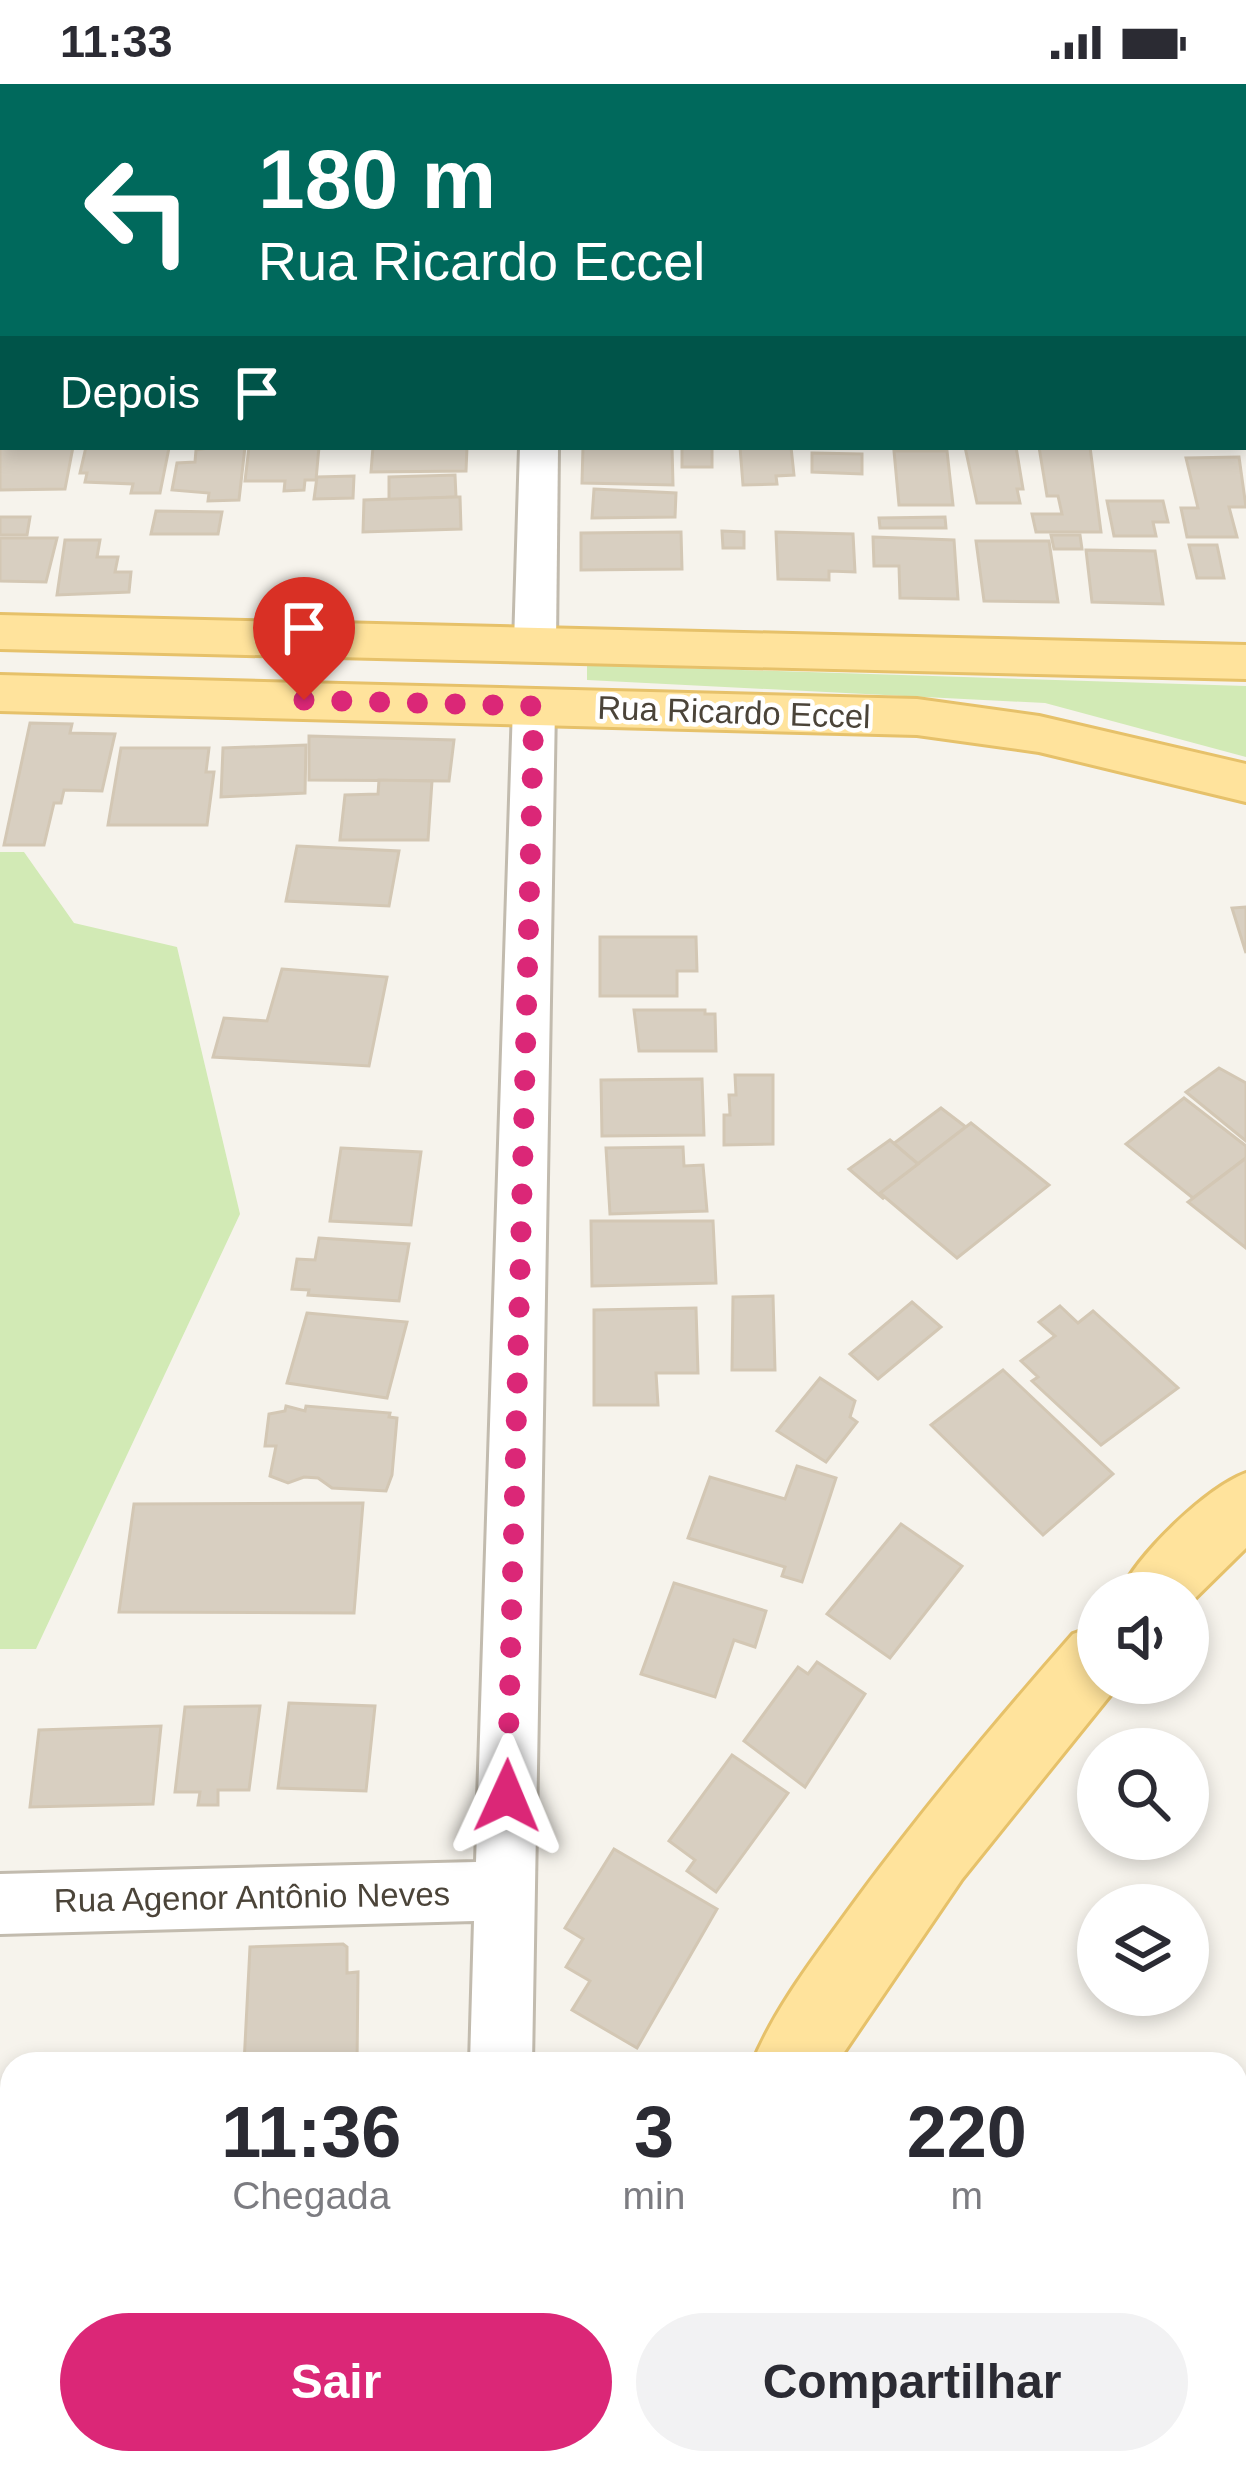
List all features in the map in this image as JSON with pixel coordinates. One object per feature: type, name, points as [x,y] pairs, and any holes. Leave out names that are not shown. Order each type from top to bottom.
[{"type":"main road","name":"Rua Ricardo Eccel","points":[[0,632],[1246,662]]},
{"type":"main road","points":[[535,644],[542,665],[558,686],[559,707]]},
{"type":"main road","name":"Rua Ricardo Eccel","points":[[0,693],[917,718],[1039,734],[1246,783]]},
{"type":"main road","points":[[1175,1572],[1246,1503]]},
{"type":"main road","points":[[799,2052],[910,1886],[1077,1681]]},
{"type":"street","points":[[535,644],[539,450]]},
{"type":"street","points":[[501,2052],[559,707]]},
{"type":"street","name":"Rua Agenor Antônio Neves","points":[[0,1904],[505,1891]]},
{"type":"green space","points":[[587,665],[1246,686],[1246,757],[1045,703],[587,680]]},
{"type":"green space","points":[[0,852],[24,852],[74,923],[177,947],[240,1214],[36,1649],[0,1649]]},
{"type":"building","points":[[0,450],[72,450],[65,489],[0,490]]},
{"type":"building","points":[[85,450],[169,450],[160,493],[131,493],[133,484],[85,482],[87,473],[80,473]]},
{"type":"building","points":[[196,450],[245,450],[239,500],[208,501],[209,493],[172,490],[177,463],[195,462]]},
{"type":"building","points":[[249,450],[319,450],[316,480],[305,480],[304,490],[284,491],[285,481],[245,481]]},
{"type":"building","points":[[373,450],[467,450],[466,471],[371,472]]},
{"type":"building","points":[[583,450],[672,450],[673,485],[582,483]]},
{"type":"building","points":[[682,450],[712,450],[712,467],[682,467]]},
{"type":"building","points":[[740,450],[791,450],[794,475],[776,476],[777,484],[743,485]]},
{"type":"building","points":[[966,450],[1016,450],[1023,489],[1017,489],[1020,503],[977,503]]},
{"type":"building","points":[[1039,450],[1090,450],[1101,532],[1036,532],[1032,514],[1062,514],[1058,496],[1047,496]]},
{"type":"building","points":[[894,451],[947,451],[953,505],[899,505]]},
{"type":"building","points":[[812,453],[862,454],[862,474],[812,472]]},
{"type":"building","points":[[1239,457],[1246,507],[1229,507],[1237,537],[1187,537],[1181,508],[1198,508],[1186,458]]},
{"type":"building","points":[[455,475],[456,497],[389,500],[389,477]]},
{"type":"building","points":[[354,476],[353,498],[314,499],[317,477]]},
{"type":"building","points":[[594,489],[676,493],[675,517],[592,518]]},
{"type":"building","points":[[460,497],[461,529],[363,532],[364,500]]},
{"type":"building","points":[[1107,501],[1163,501],[1168,522],[1153,522],[1156,536],[1114,536]]},
{"type":"building","points":[[156,511],[222,512],[218,534],[151,534]]},
{"type":"building","points":[[0,517],[30,517],[27,535],[0,535]]},
{"type":"building","points":[[945,517],[946,528],[880,528],[879,518]]},
{"type":"building","points":[[722,531],[744,532],[744,548],[723,548]]},
{"type":"building","points":[[681,532],[682,569],[581,570],[581,533]]},
{"type":"building","points":[[776,532],[853,534],[855,572],[829,571],[829,580],[778,579]]},
{"type":"building","points":[[1051,535],[1080,535],[1082,549],[1054,549]]},
{"type":"building","points":[[873,537],[954,540],[958,599],[900,598],[899,566],[874,566]]},
{"type":"building","points":[[0,538],[57,538],[46,582],[0,581]]},
{"type":"building","points":[[65,540],[100,540],[97,557],[118,557],[115,572],[131,572],[129,592],[57,595]]},
{"type":"building","points":[[976,541],[1049,541],[1058,602],[984,601]]},
{"type":"building","points":[[1189,545],[1217,545],[1224,578],[1197,578]]},
{"type":"building","points":[[1086,550],[1155,551],[1163,604],[1092,602]]},
{"type":"building","points":[[30,723],[72,724],[70,733],[115,734],[102,791],[64,790],[61,803],[54,803],[44,845],[4,845]]},
{"type":"building","points":[[309,736],[454,740],[449,781],[309,780]]},
{"type":"building","points":[[306,745],[305,793],[221,797],[223,748]]},
{"type":"building","points":[[121,748],[209,748],[206,772],[214,772],[207,825],[108,825]]},
{"type":"building","points":[[379,780],[432,781],[428,840],[340,840],[345,795],[378,794]]},
{"type":"building","points":[[297,846],[399,851],[389,906],[286,901]]},
{"type":"building","points":[[1246,907],[1246,953],[1232,908]]},
{"type":"building","points":[[600,937],[696,937],[697,971],[677,971],[677,996],[600,996]]},
{"type":"building","points":[[282,969],[387,977],[369,1066],[213,1057],[224,1018],[267,1021]]},
{"type":"building","points":[[634,1010],[715,1014],[716,1051],[639,1051]]},
{"type":"building","points":[[1219,1068],[1246,1083],[1246,1141],[1186,1092]]},
{"type":"building","points":[[735,1075],[773,1075],[773,1144],[724,1145],[724,1115],[730,1115],[729,1095],[736,1095]]},
{"type":"building","points":[[702,1079],[704,1135],[602,1136],[601,1080]]},
{"type":"building","points":[[1184,1098],[1246,1146],[1246,1158],[1193,1198],[1126,1144]]},
{"type":"building","points":[[941,1108],[966,1127],[918,1164],[893,1144]]},
{"type":"building","points":[[971,1123],[1049,1185],[957,1258],[880,1193]]},
{"type":"building","points":[[890,1140],[918,1164],[880,1193],[884,1199],[849,1169]]},
{"type":"building","points":[[683,1147],[684,1166],[703,1165],[707,1211],[610,1214],[606,1148]]},
{"type":"building","points":[[341,1148],[421,1152],[411,1225],[330,1221]]},
{"type":"building","points":[[1246,1158],[1246,1248],[1188,1202]]},
{"type":"building","points":[[591,1221],[713,1221],[716,1283],[592,1286]]},
{"type":"building","points":[[319,1238],[409,1244],[399,1301],[308,1295],[309,1290],[292,1289],[297,1259],[315,1260]]},
{"type":"building","points":[[773,1296],[775,1370],[732,1370],[733,1297]]},
{"type":"building","points":[[912,1302],[941,1327],[878,1379],[850,1354]]},
{"type":"building","points":[[1060,1306],[1078,1323],[1093,1311],[1178,1388],[1101,1445],[1032,1381],[1038,1377],[1021,1361],[1055,1336],[1039,1322]]},
{"type":"building","points":[[696,1308],[698,1373],[656,1373],[658,1405],[594,1405],[594,1310]]},
{"type":"building","points":[[307,1313],[407,1322],[387,1398],[287,1383]]},
{"type":"building","points":[[1003,1370],[1113,1474],[1043,1535],[931,1425]]},
{"type":"building","points":[[820,1378],[855,1401],[850,1417],[857,1422],[826,1462],[777,1431]]},
{"type":"building","points":[[286,1406],[305,1411],[306,1406],[390,1413],[389,1417],[397,1418],[386,1491],[332,1488],[318,1478],[288,1483],[270,1476],[276,1446],[265,1446],[269,1414],[285,1411]]},
{"type":"building","points":[[797,1466],[836,1478],[802,1582],[782,1576],[785,1567],[688,1538],[710,1477],[785,1499]]},
{"type":"building","points":[[363,1503],[354,1613],[119,1612],[134,1504]]},
{"type":"building","points":[[901,1524],[962,1566],[890,1658],[827,1614]]},
{"type":"building","points":[[674,1583],[766,1611],[755,1647],[734,1640],[715,1697],[641,1674]]},
{"type":"building","points":[[817,1662],[865,1694],[805,1787],[744,1741],[798,1667],[808,1674]]},
{"type":"building","points":[[289,1703],[375,1706],[366,1791],[278,1788]]},
{"type":"building","points":[[260,1706],[249,1790],[218,1790],[218,1805],[198,1805],[200,1792],[175,1792],[185,1707]]},
{"type":"building","points":[[161,1726],[153,1804],[30,1807],[39,1730]]},
{"type":"building","points":[[732,1755],[788,1793],[716,1892],[687,1871],[695,1860],[669,1841]]},
{"type":"building","points":[[614,1849],[717,1909],[637,2048],[572,2010],[590,1981],[566,1967],[583,1939],[565,1928]]},
{"type":"building","points":[[250,1947],[347,1947],[347,1973],[358,1972],[357,2052],[245,2052]]},
{"type":"route","points":[[304,700],[534,706],[507,1796]]}]
